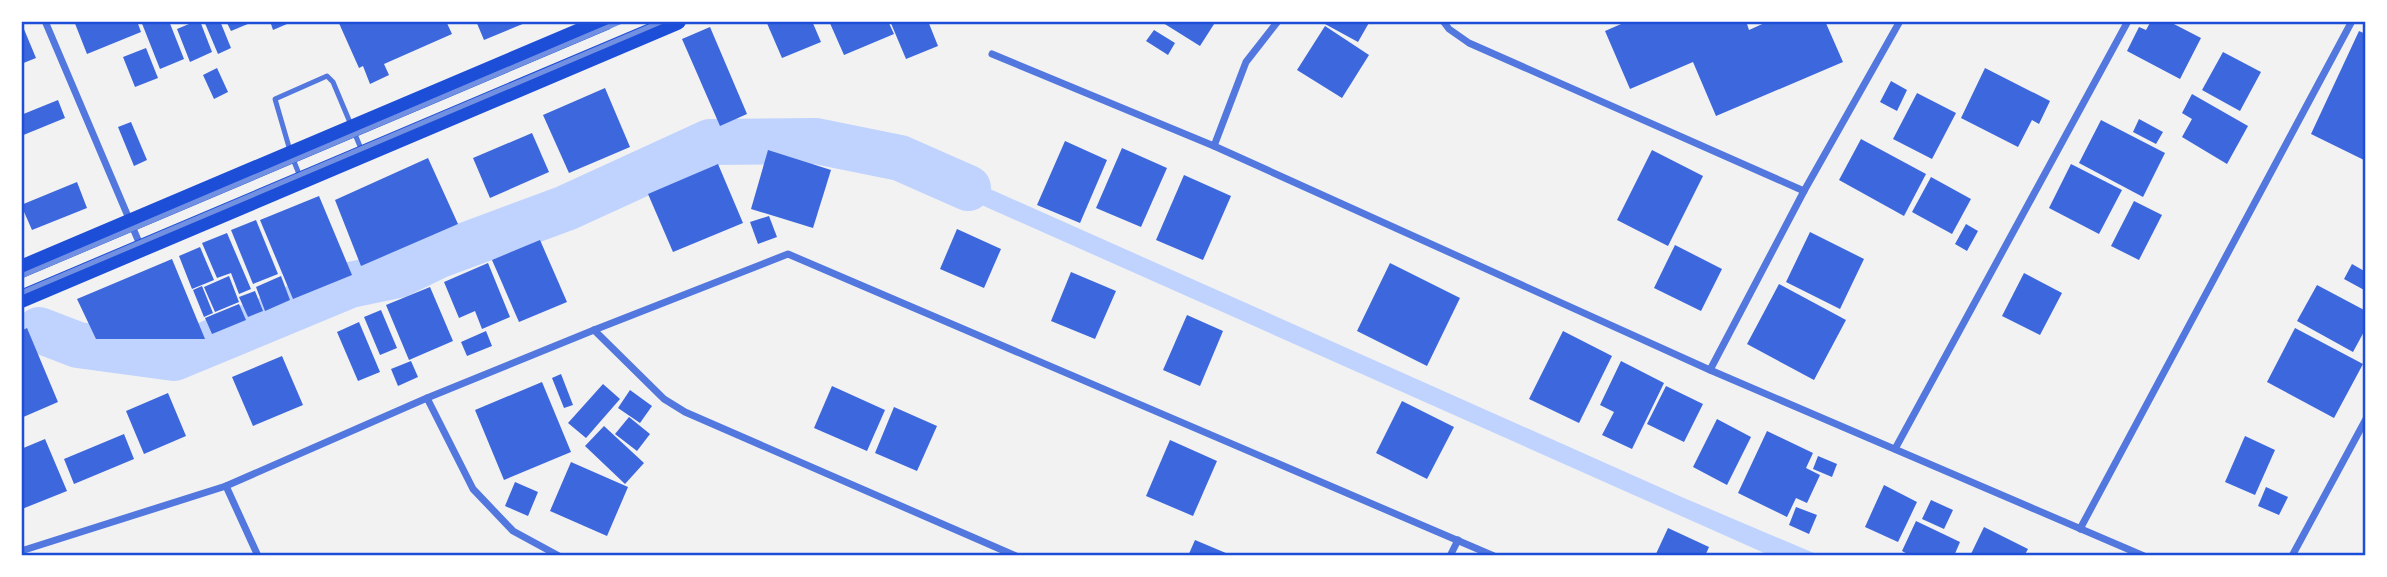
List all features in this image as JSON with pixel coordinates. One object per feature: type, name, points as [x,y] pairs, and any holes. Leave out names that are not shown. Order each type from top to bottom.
[{"type":"main road","points":[[29,266],[606,21]]},
{"type":"main road","points":[[21,299],[677,21]]},
{"type":"street","points":[[45,21],[141,248]]},
{"type":"street","points":[[1214,146],[1246,62],[1278,21]]},
{"type":"street","points":[[1443,21],[1449,29],[1469,43],[1804,191]]},
{"type":"street","points":[[1710,370],[1804,191],[1900,21]]},
{"type":"street","points":[[1895,449],[2128,21]]},
{"type":"street","points":[[2080,528],[2352,21]]},
{"type":"street","points":[[992,54],[1214,146],[1710,370],[2144,556]]},
{"type":"street","points":[[21,551],[226,486],[427,398],[788,254],[1494,556]]},
{"type":"street","points":[[594,330],[664,399],[685,412],[1016,556]]},
{"type":"street","points":[[427,398],[473,489],[513,531],[559,556]]},
{"type":"street","points":[[2292,556],[2366,419]]},
{"type":"street","points":[[226,486],[258,556]]},
{"type":"street","points":[[1450,556],[1458,540]]},
{"type":"lane","points":[[302,180],[291,154],[275,99],[327,76],[333,82],[363,154]]},
{"type":"water","points":[[925,160],[1684,498],[1821,556],[1771,556],[930,182],[913,164]]},
{"type":"building","points":[[74,21],[137,21],[141,32],[87,54]]},
{"type":"building","points":[[141,21],[169,21],[184,59],[160,69]]},
{"type":"building","points":[[200,21],[212,52],[190,62],[177,29]]},
{"type":"building","points":[[204,21],[220,21],[231,48],[218,54]]},
{"type":"building","points":[[226,21],[255,21],[231,31]]},
{"type":"building","points":[[270,21],[294,21],[273,30]]},
{"type":"building","points":[[338,21],[446,21],[452,34],[384,64],[389,75],[370,84],[363,66],[359,68]]},
{"type":"building","points":[[476,21],[530,21],[484,40]]},
{"type":"building","points":[[766,21],[812,21],[821,42],[782,58]]},
{"type":"building","points":[[829,21],[888,21],[894,34],[844,55]]},
{"type":"building","points":[[890,21],[928,21],[938,46],[906,59]]},
{"type":"building","points":[[1160,21],[1216,21],[1200,46]]},
{"type":"building","points":[[1327,21],[1370,21],[1358,42],[1325,24]]},
{"type":"building","points":[[1628,21],[1746,21],[1749,30],[1769,21],[1825,21],[1843,62],[1716,116],[1693,62],[1630,89],[1605,31]]},
{"type":"building","points":[[2151,21],[2168,21],[2201,38],[2180,79],[2127,51],[2139,27],[2146,30]]},
{"type":"building","points":[[21,22],[36,58],[21,64]]},
{"type":"building","points":[[1325,26],[1369,55],[1342,98],[1297,70]]},
{"type":"building","points":[[710,27],[747,114],[720,126],[682,39]]},
{"type":"building","points":[[1154,30],[1175,43],[1168,55],[1146,41]]},
{"type":"building","points":[[2359,31],[2366,34],[2366,161],[2311,134]]},
{"type":"building","points":[[146,48],[158,78],[135,87],[123,57]]},
{"type":"building","points":[[2223,52],[2261,72],[2240,111],[2202,90]]},
{"type":"building","points":[[217,68],[228,92],[214,99],[203,75]]},
{"type":"building","points":[[1985,68],[2050,101],[2039,124],[2032,120],[2018,147],[1961,118]]},
{"type":"building","points":[[1891,81],[1907,90],[1897,111],[1880,102]]},
{"type":"building","points":[[605,88],[630,147],[569,173],[543,115]]},
{"type":"building","points":[[1917,93],[1956,113],[1932,159],[1893,139]]},
{"type":"building","points":[[2192,94],[2248,126],[2227,164],[2182,137],[2192,119],[2182,113]]},
{"type":"building","points":[[58,100],[65,118],[21,136],[21,115]]},
{"type":"building","points":[[2139,119],[2163,132],[2156,144],[2133,132]]},
{"type":"building","points":[[2101,120],[2165,153],[2143,197],[2079,163]]},
{"type":"building","points":[[131,122],[147,160],[134,166],[118,127]]},
{"type":"building","points":[[532,133],[549,172],[490,198],[473,158]]},
{"type":"building","points":[[1861,139],[1926,174],[1904,216],[1839,180]]},
{"type":"building","points":[[1065,141],[1107,160],[1080,223],[1037,205]]},
{"type":"building","points":[[1122,148],[1167,168],[1141,227],[1096,208]]},
{"type":"building","points":[[768,150],[831,170],[813,228],[751,209]]},
{"type":"building","points":[[1652,150],[1703,176],[1668,246],[1617,220]]},
{"type":"building","points":[[428,158],[458,224],[361,266],[335,200]]},
{"type":"building","points":[[718,164],[743,223],[673,252],[648,194]]},
{"type":"building","points":[[2071,164],[2122,190],[2099,234],[2049,208]]},
{"type":"building","points":[[1184,175],[1231,196],[1203,260],[1156,240]]},
{"type":"building","points":[[1931,177],[1971,199],[1952,234],[1912,212]]},
{"type":"building","points":[[77,182],[87,208],[32,230],[21,205]]},
{"type":"building","points":[[319,196],[352,275],[293,299],[260,220]]},
{"type":"building","points":[[2134,201],[2162,215],[2139,260],[2111,246]]},
{"type":"building","points":[[769,216],[777,237],[758,244],[750,222]]},
{"type":"building","points":[[256,220],[278,274],[253,284],[231,230]]},
{"type":"building","points":[[1966,224],[1978,231],[1967,251],[1955,244]]},
{"type":"building","points":[[957,229],[1001,249],[984,288],[940,269]]},
{"type":"building","points":[[1810,232],[1864,259],[1840,309],[1786,282]]},
{"type":"building","points":[[227,233],[251,289],[239,294],[231,273],[217,278],[202,243]]},
{"type":"building","points":[[540,240],[567,302],[519,322],[492,260]]},
{"type":"building","points":[[1675,245],[1722,269],[1701,311],[1654,288]]},
{"type":"building","points":[[200,247],[214,280],[192,289],[179,256]]},
{"type":"building","points":[[172,259],[205,339],[96,339],[77,299]]},
{"type":"building","points":[[488,263],[510,317],[482,329],[475,311],[459,318],[444,282]]},
{"type":"building","points":[[1390,263],[1460,298],[1427,366],[1357,331]]},
{"type":"building","points":[[2352,264],[2366,272],[2366,291],[2344,279]]},
{"type":"building","points":[[1071,272],[1116,291],[1095,339],[1051,321]]},
{"type":"building","points":[[2024,273],[2062,293],[2040,335],[2002,316]]},
{"type":"building","points":[[229,276],[239,302],[215,312],[204,287]]},
{"type":"building","points":[[281,276],[290,300],[265,311],[256,287]]},
{"type":"building","points":[[1779,284],[1846,320],[1814,380],[1747,344]]},
{"type":"building","points":[[2317,285],[2366,311],[2366,328],[2353,352],[2297,321]]},
{"type":"building","points":[[202,286],[213,313],[204,317],[193,290]]},
{"type":"building","points":[[430,287],[453,341],[409,360],[386,305]]},
{"type":"building","points":[[255,291],[263,311],[248,317],[239,297]]},
{"type":"building","points":[[239,304],[246,320],[212,334],[205,318]]},
{"type":"building","points":[[381,310],[397,348],[380,355],[364,317]]},
{"type":"building","points":[[1187,315],[1223,331],[1200,386],[1163,370]]},
{"type":"building","points":[[359,322],[380,372],[358,381],[337,332]]},
{"type":"building","points":[[27,328],[58,402],[21,418],[21,331]]},
{"type":"building","points":[[2295,328],[2363,364],[2334,418],[2267,382]]},
{"type":"building","points":[[486,331],[492,346],[467,356],[461,342]]},
{"type":"building","points":[[1563,331],[1612,356],[1579,423],[1529,399]]},
{"type":"building","points":[[282,356],[303,405],[253,426],[232,377]]},
{"type":"building","points":[[411,361],[418,377],[398,386],[391,369]]},
{"type":"building","points":[[1621,361],[1664,383],[1632,449],[1602,435],[1614,412],[1600,405]]},
{"type":"building","points":[[561,374],[573,405],[564,408],[552,378]]},
{"type":"building","points":[[542,382],[571,452],[504,480],[475,410]]},
{"type":"building","points":[[603,384],[620,399],[586,438],[568,423]]},
{"type":"building","points":[[832,386],[885,410],[867,451],[814,428]]},
{"type":"building","points":[[1666,386],[1703,404],[1684,442],[1647,424]]},
{"type":"building","points":[[630,390],[652,406],[640,423],[618,408]]},
{"type":"building","points":[[168,393],[186,436],[144,454],[126,411]]},
{"type":"building","points":[[1402,401],[1454,427],[1427,479],[1376,453]]},
{"type":"building","points":[[894,407],[937,426],[917,471],[875,453]]},
{"type":"building","points":[[629,417],[650,434],[637,451],[615,434]]},
{"type":"building","points":[[1717,419],[1751,437],[1727,485],[1693,467]]},
{"type":"building","points":[[604,426],[644,463],[625,484],[585,446]]},
{"type":"building","points":[[1767,431],[1813,453],[1806,468],[1820,475],[1807,503],[1796,498],[1787,517],[1738,493]]},
{"type":"building","points":[[124,434],[134,459],[74,484],[64,459]]},
{"type":"building","points":[[2245,436],[2275,450],[2255,495],[2225,482]]},
{"type":"building","points":[[45,439],[67,491],[22,509],[21,449]]},
{"type":"building","points":[[1170,440],[1217,461],[1193,516],[1146,496]]},
{"type":"building","points":[[1818,456],[1837,464],[1832,477],[1813,469]]},
{"type":"building","points":[[571,462],[628,487],[607,536],[550,511]]},
{"type":"building","points":[[515,482],[538,492],[528,516],[505,506]]},
{"type":"building","points":[[1884,485],[1917,502],[1898,542],[1865,527]]},
{"type":"building","points":[[2266,487],[2288,497],[2279,515],[2258,506]]},
{"type":"building","points":[[1931,500],[1953,510],[1944,529],[1922,519]]},
{"type":"building","points":[[1796,507],[1817,515],[1809,534],[1789,525]]},
{"type":"building","points":[[1916,521],[1960,542],[1954,556],[1911,556],[1902,551]]},
{"type":"building","points":[[1984,527],[2028,549],[2024,556],[1970,556]]},
{"type":"building","points":[[1668,528],[1709,547],[1705,556],[1655,556]]},
{"type":"building","points":[[1195,540],[1233,556],[1188,556]]},
{"type":"waterway","points":[[39,330],[78,345],[174,358],[350,285],[398,275],[437,256],[566,208],[710,142],[816,141],[900,158],[968,188]]},
{"type":"railway","points":[[21,276],[622,21]]},
{"type":"railway","points":[[21,293],[663,21]]}]
